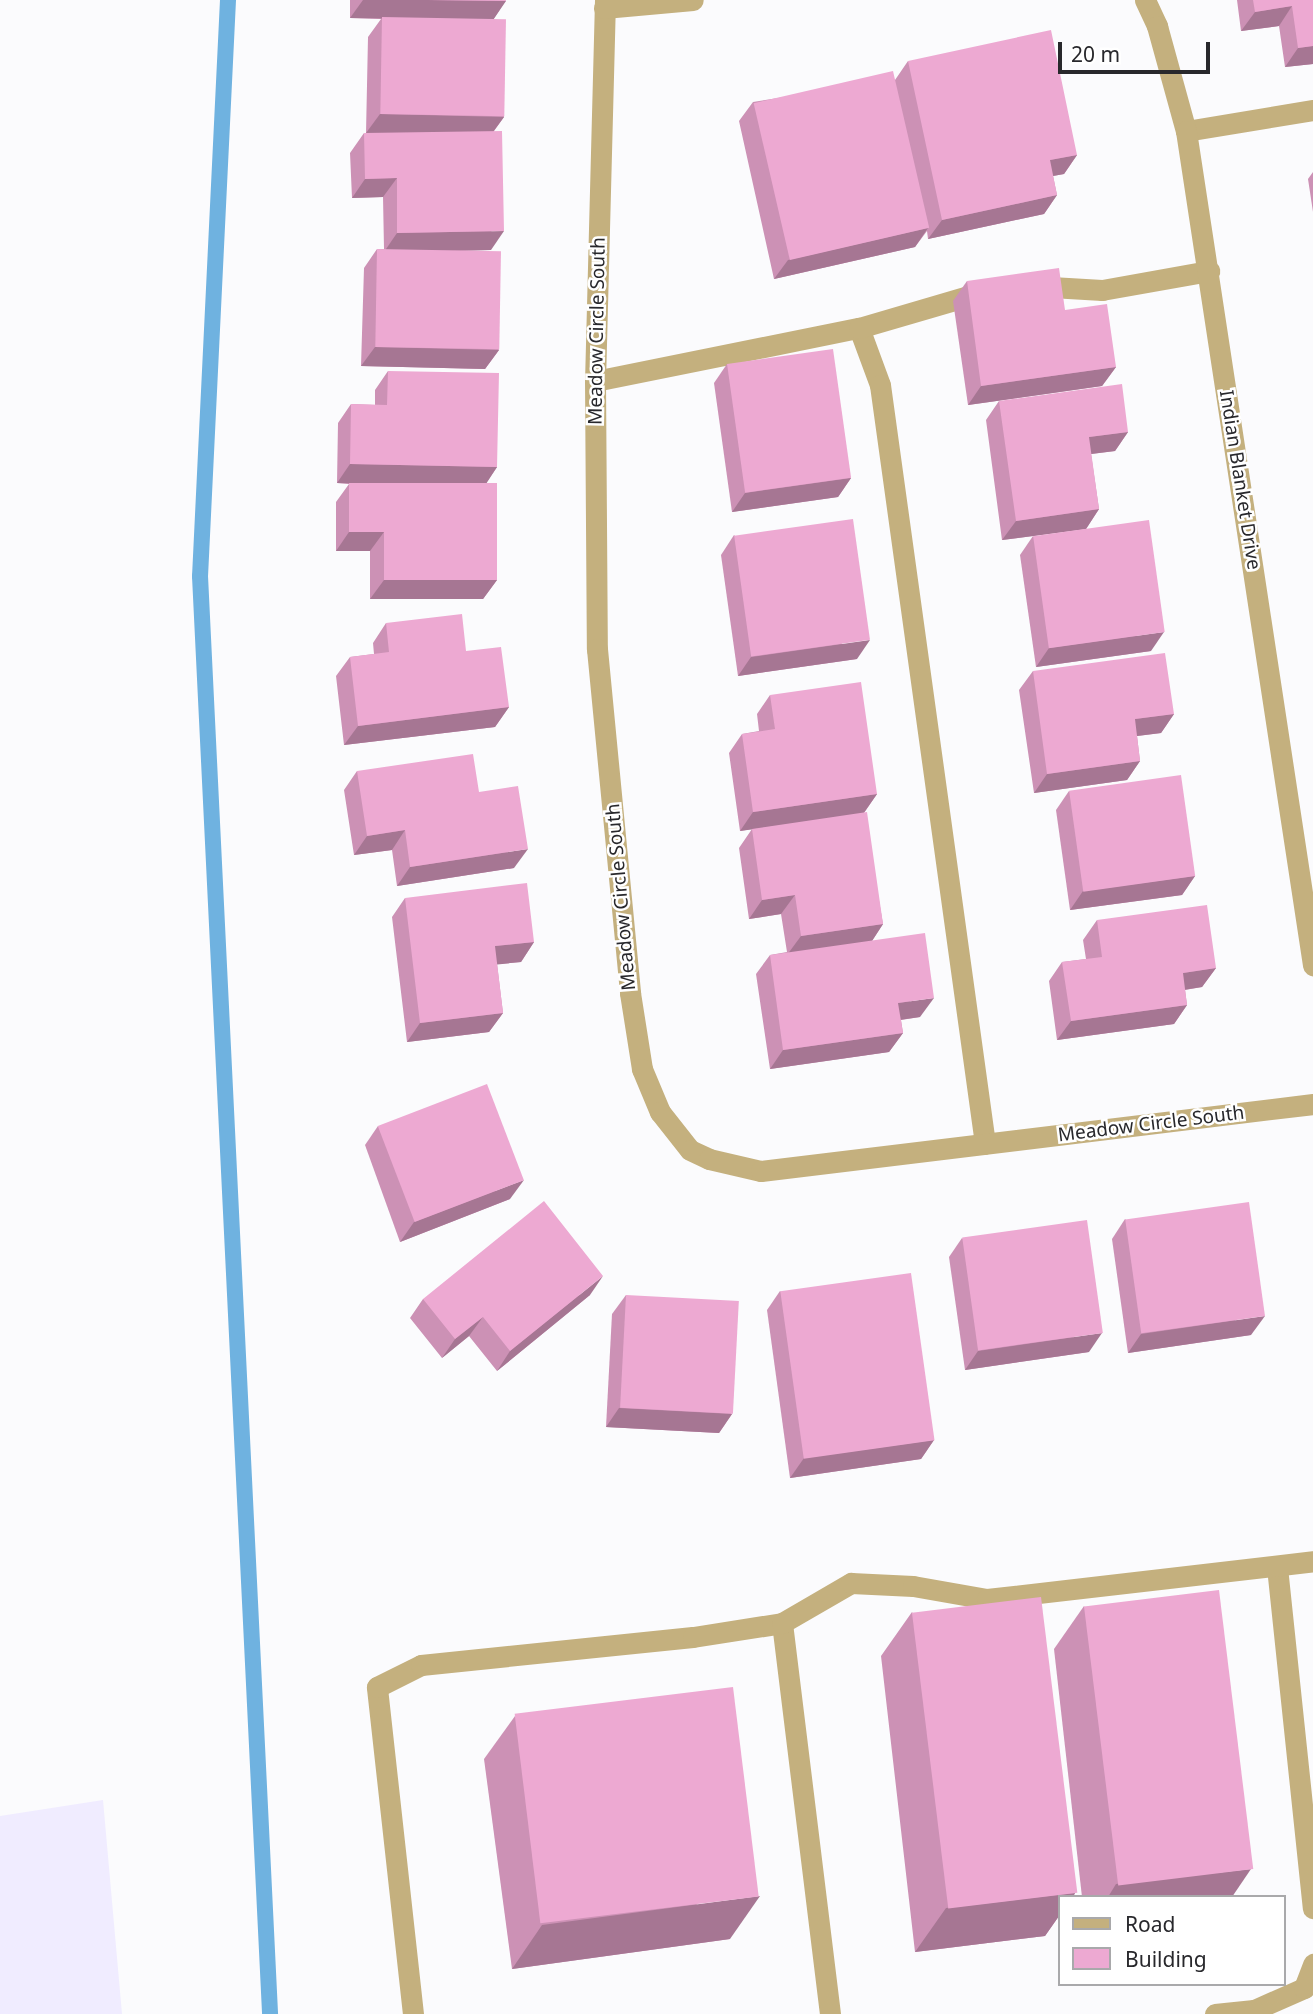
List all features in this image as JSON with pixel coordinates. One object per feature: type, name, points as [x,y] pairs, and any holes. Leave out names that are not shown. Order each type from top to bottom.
[{"type":"street","points":[[605,4],[693,0]]},
{"type":"street","name":"Indian Blanket Drive","points":[[1145,0],[1157,26],[1186,131],[1313,965]]},
{"type":"street","name":"Meadow Circle South","points":[[605,4],[595,381],[597,649],[629,993],[642,1069],[660,1112],[690,1150],[709,1159],[761,1171],[1313,1104]]},
{"type":"street","points":[[1186,131],[1313,110]]},
{"type":"street","points":[[595,381],[859,328],[1001,287],[1102,290],[1209,271]]},
{"type":"street","points":[[859,328],[880,385],[985,1144]]},
{"type":"street","points":[[413,2014],[377,1687],[421,1665],[703,1636],[782,1623],[850,1583],[913,1586],[988,1600],[1313,1561]]},
{"type":"street","points":[[1277,1567],[1313,1908]]},
{"type":"street","points":[[782,1623],[830,2014]]},
{"type":"street","points":[[1215,2014],[1254,2010],[1304,1988],[1313,1964]]},
{"type":"shaded area","points":[[103,1800],[122,2014],[0,2014],[0,1816]]},
{"type":"building","points":[[428,0],[506,0],[506,1]]},
{"type":"building","points":[[1253,0],[1313,0],[1313,46],[1298,48],[1292,6],[1255,12]]},
{"type":"building","points":[[382,17],[506,19],[504,116],[380,114]]},
{"type":"building","points":[[1051,30],[1077,155],[1050,160],[1057,195],[942,220],[908,61]]},
{"type":"building","points":[[893,71],[929,228],[790,260],[754,103]]},
{"type":"building","points":[[502,131],[504,231],[397,233],[397,178],[365,179],[364,133]]},
{"type":"building","points":[[377,249],[501,251],[499,349],[375,347]]},
{"type":"building","points":[[1059,268],[1065,310],[1107,304],[1116,367],[981,386],[967,281]]},
{"type":"building","points":[[833,349],[851,478],[745,493],[727,364]]},
{"type":"building","points":[[388,371],[499,373],[497,467],[350,464],[351,404],[387,405]]},
{"type":"building","points":[[1122,384],[1128,432],[1089,437],[1099,509],[1016,521],[999,401]]},
{"type":"building","points":[[349,483],[497,483],[497,580],[384,580],[384,532],[349,532]]},
{"type":"building","points":[[853,519],[870,640],[751,657],[734,536]]},
{"type":"building","points":[[1149,520],[1165,632],[1049,648],[1033,536]]},
{"type":"building","points":[[462,614],[466,651],[501,647],[509,707],[358,726],[350,657],[389,652],[386,623]]},
{"type":"building","points":[[1165,653],[1174,714],[1135,719],[1140,761],[1047,774],[1033,671]]},
{"type":"building","points":[[861,682],[877,794],[753,812],[742,734],[775,729],[770,695]]},
{"type":"building","points":[[473,754],[479,792],[518,786],[528,849],[410,867],[405,830],[367,836],[357,771]]},
{"type":"building","points":[[1181,775],[1195,876],[1083,892],[1069,791]]},
{"type":"building","points":[[867,812],[883,924],[801,936],[795,895],[762,900],[752,829]]},
{"type":"building","points":[[527,883],[534,942],[495,946],[503,1013],[420,1023],[405,898]]},
{"type":"building","points":[[1207,905],[1216,968],[1183,973],[1187,1005],[1071,1021],[1062,962],[1102,957],[1097,920]]},
{"type":"building","points":[[925,933],[934,998],[898,1003],[903,1033],[783,1050],[770,955]]},
{"type":"building","points":[[487,1084],[524,1180],[415,1222],[378,1126]]},
{"type":"building","points":[[544,1201],[603,1276],[510,1351],[483,1317],[455,1339],[423,1299]]},
{"type":"building","points":[[1249,1202],[1265,1316],[1141,1333],[1125,1219]]},
{"type":"building","points":[[1087,1220],[1103,1333],[978,1350],[962,1238]]},
{"type":"building","points":[[911,1273],[935,1440],[804,1459],[780,1291]]},
{"type":"building","points":[[626,1295],[739,1301],[733,1414],[620,1408]]},
{"type":"building","points":[[1219,1590],[1253,1869],[1118,1885],[1084,1607]]},
{"type":"building","points":[[1041,1597],[1077,1893],[948,1909],[912,1613]]},
{"type":"building","points":[[733,1687],[759,1896],[540,1923],[515,1714]]},
{"type":"waterway","points":[[228,0],[200,576],[270,2014]]}]
